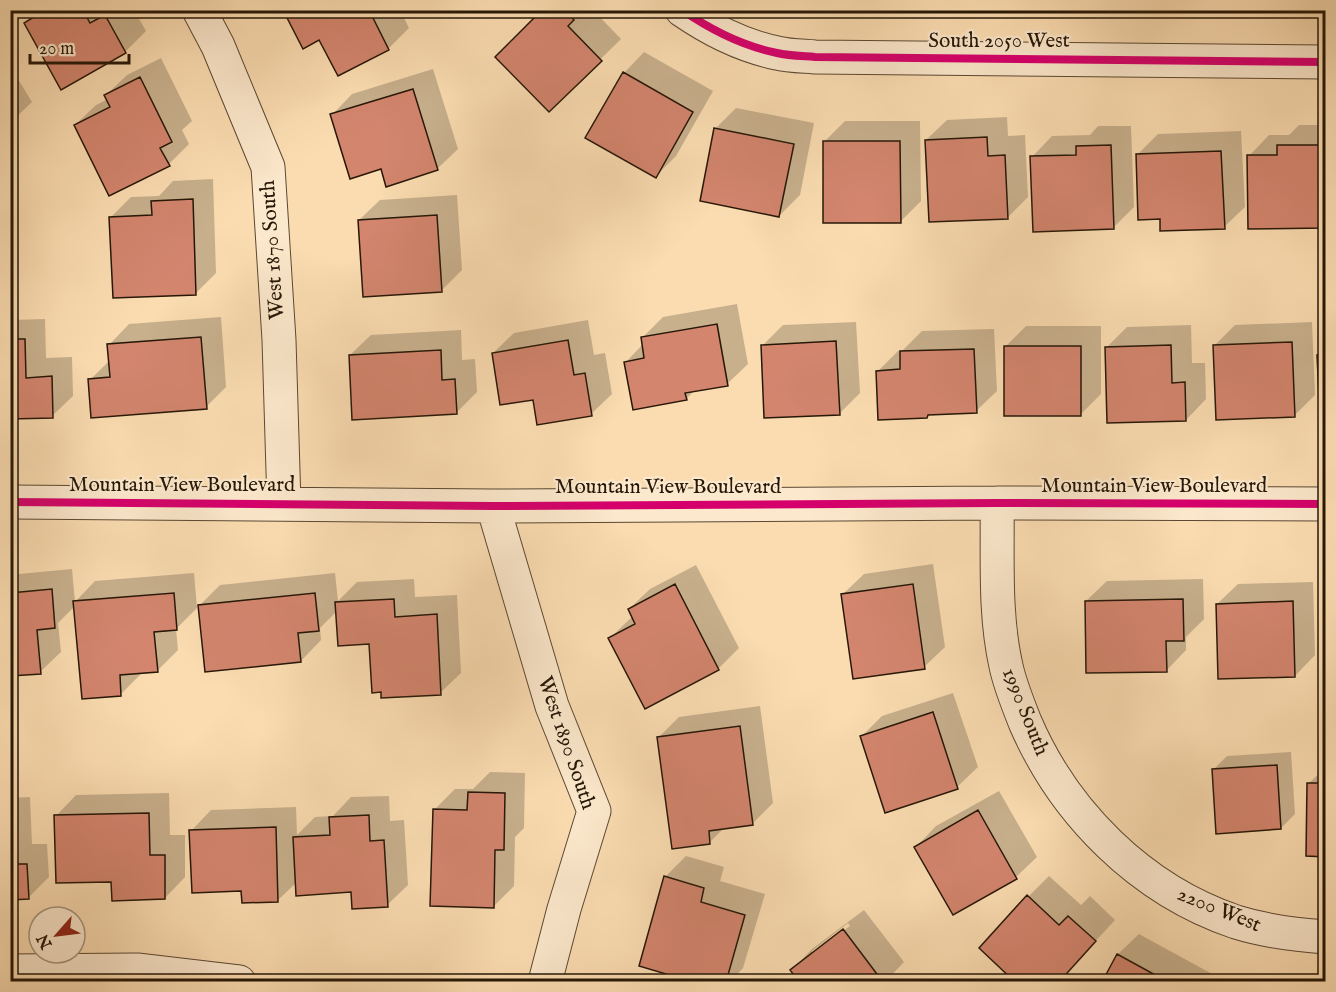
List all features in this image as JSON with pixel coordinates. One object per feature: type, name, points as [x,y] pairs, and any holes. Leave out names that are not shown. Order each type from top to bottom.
[{"type":"street","name":"West 1870 South","points":[[198,10],[218,46],[268,167],[279,340],[284,504]]},
{"type":"street","name":"South 2050 West","points":[[682,10],[706,26],[742,43],[778,54],[815,57],[1326,62]]},
{"type":"street","name":"Mountain View Boulevard","points":[[10,502],[493,506],[1326,504]]},
{"type":"street","name":"1990 South","points":[[997,503],[999,626],[1006,668],[1017,703],[1033,740],[1056,781],[1082,816],[1115,849],[1151,879]]},
{"type":"street","name":"West 1890 South","points":[[493,506],[552,706],[594,811],[545,981]]},
{"type":"street","name":"2200 West","points":[[1151,879],[1177,896],[1236,921],[1266,930],[1326,937]]},
{"type":"street","points":[[10,971],[137,970],[239,981]]},
{"type":"building","points":[[45,10],[83,10],[90,23],[105,15],[126,53],[61,90],[24,23]]},
{"type":"building","points":[[283,10],[369,10],[389,50],[338,76],[319,40],[303,49]]},
{"type":"building","points":[[542,10],[565,10],[574,20],[568,26],[602,61],[549,112],[495,57]]},
{"type":"building","points":[[623,72],[693,112],[656,178],[585,138]]},
{"type":"building","points":[[140,77],[172,142],[160,148],[170,166],[109,196],[74,125],[110,107],[104,95]]},
{"type":"building","points":[[413,89],[438,170],[386,187],[381,169],[350,179],[330,114]]},
{"type":"building","points":[[714,128],[794,144],[779,217],[700,201]]},
{"type":"building","points":[[987,137],[988,156],[1005,155],[1008,219],[929,222],[925,140]]},
{"type":"building","points":[[823,141],[900,141],[901,223],[823,223]]},
{"type":"building","points":[[1111,145],[1114,229],[1033,232],[1030,156],[1076,155],[1076,146]]},
{"type":"building","points":[[1277,145],[1326,145],[1326,228],[1248,229],[1247,155],[1277,155]]},
{"type":"building","points":[[1221,151],[1225,229],[1160,231],[1160,219],[1138,220],[1136,154]]},
{"type":"building","points":[[193,199],[196,295],[113,298],[109,217],[152,215],[151,201]]},
{"type":"building","points":[[437,215],[442,292],[363,297],[358,220]]},
{"type":"building","points":[[717,324],[728,386],[685,393],[687,400],[633,410],[624,362],[644,358],[641,337]]},
{"type":"building","points":[[201,337],[207,409],[91,418],[88,379],[110,377],[107,344]]},
{"type":"building","points":[[10,339],[25,339],[26,378],[52,376],[53,418],[10,419]]},
{"type":"building","points":[[568,340],[574,375],[585,373],[592,416],[537,425],[533,400],[500,405],[492,353]]},
{"type":"building","points":[[836,341],[840,415],[764,418],[761,345]]},
{"type":"building","points":[[1292,342],[1295,417],[1216,420],[1213,345]]},
{"type":"building","points":[[1171,345],[1172,383],[1185,382],[1186,421],[1107,423],[1105,347]]},
{"type":"building","points":[[1004,346],[1081,346],[1081,416],[1004,416]]},
{"type":"building","points":[[974,349],[977,413],[878,420],[876,371],[900,369],[900,351]]},
{"type":"building","points":[[441,350],[442,380],[455,379],[457,414],[352,420],[349,355]]},
{"type":"building","points":[[1326,354],[1326,418],[1320,418],[1317,355]]},
{"type":"building","points":[[675,584],[719,670],[645,709],[608,638],[635,624],[628,609]]},
{"type":"building","points":[[913,584],[925,669],[853,679],[841,594]]},
{"type":"building","points":[[52,589],[55,628],[37,630],[41,674],[10,676],[10,593]]},
{"type":"building","points":[[174,593],[177,630],[154,632],[158,672],[120,675],[121,696],[82,699],[73,601]]},
{"type":"building","points":[[315,593],[319,631],[298,633],[301,662],[205,672],[198,605]]},
{"type":"building","points":[[394,599],[395,617],[437,614],[441,695],[381,698],[381,692],[372,693],[369,644],[338,646],[335,602]]},
{"type":"building","points":[[1183,599],[1184,641],[1166,641],[1167,672],[1086,673],[1085,601]]},
{"type":"building","points":[[1293,601],[1295,677],[1218,679],[1216,604]]},
{"type":"building","points":[[933,712],[958,789],[885,813],[860,736]]},
{"type":"building","points":[[740,726],[753,825],[709,831],[710,844],[672,849],[657,737]]},
{"type":"building","points":[[1277,765],[1281,829],[1216,834],[1212,769]]},
{"type":"building","points":[[1307,783],[1326,783],[1326,857],[1306,856]]},
{"type":"building","points":[[468,792],[505,793],[504,850],[495,850],[494,908],[430,906],[433,809],[467,810]]},
{"type":"building","points":[[978,810],[1017,879],[953,915],[914,847]]},
{"type":"building","points":[[149,813],[150,855],[165,855],[165,899],[112,901],[111,882],[56,883],[54,815]]},
{"type":"building","points":[[369,815],[370,841],[384,840],[388,907],[352,909],[351,892],[296,896],[293,837],[330,835],[329,817]]},
{"type":"building","points":[[276,827],[278,902],[242,903],[241,891],[192,893],[189,830]]},
{"type":"building","points":[[10,829],[12,864],[27,864],[29,899],[10,900]]},
{"type":"building","points":[[664,876],[704,888],[701,902],[745,915],[726,982],[693,982],[639,966]]},
{"type":"building","points":[[1027,895],[1059,925],[1068,916],[1096,941],[1059,982],[1015,982],[979,948]]},
{"type":"building","points":[[843,929],[883,982],[799,982],[790,970]]},
{"type":"building","points":[[1117,954],[1168,982],[1102,982]]},
{"type":"cycle path","points":[[682,10],[716,31],[740,42],[764,50],[796,56],[1326,62]]},
{"type":"cycle path","points":[[10,502],[493,506],[1326,504]]}]
